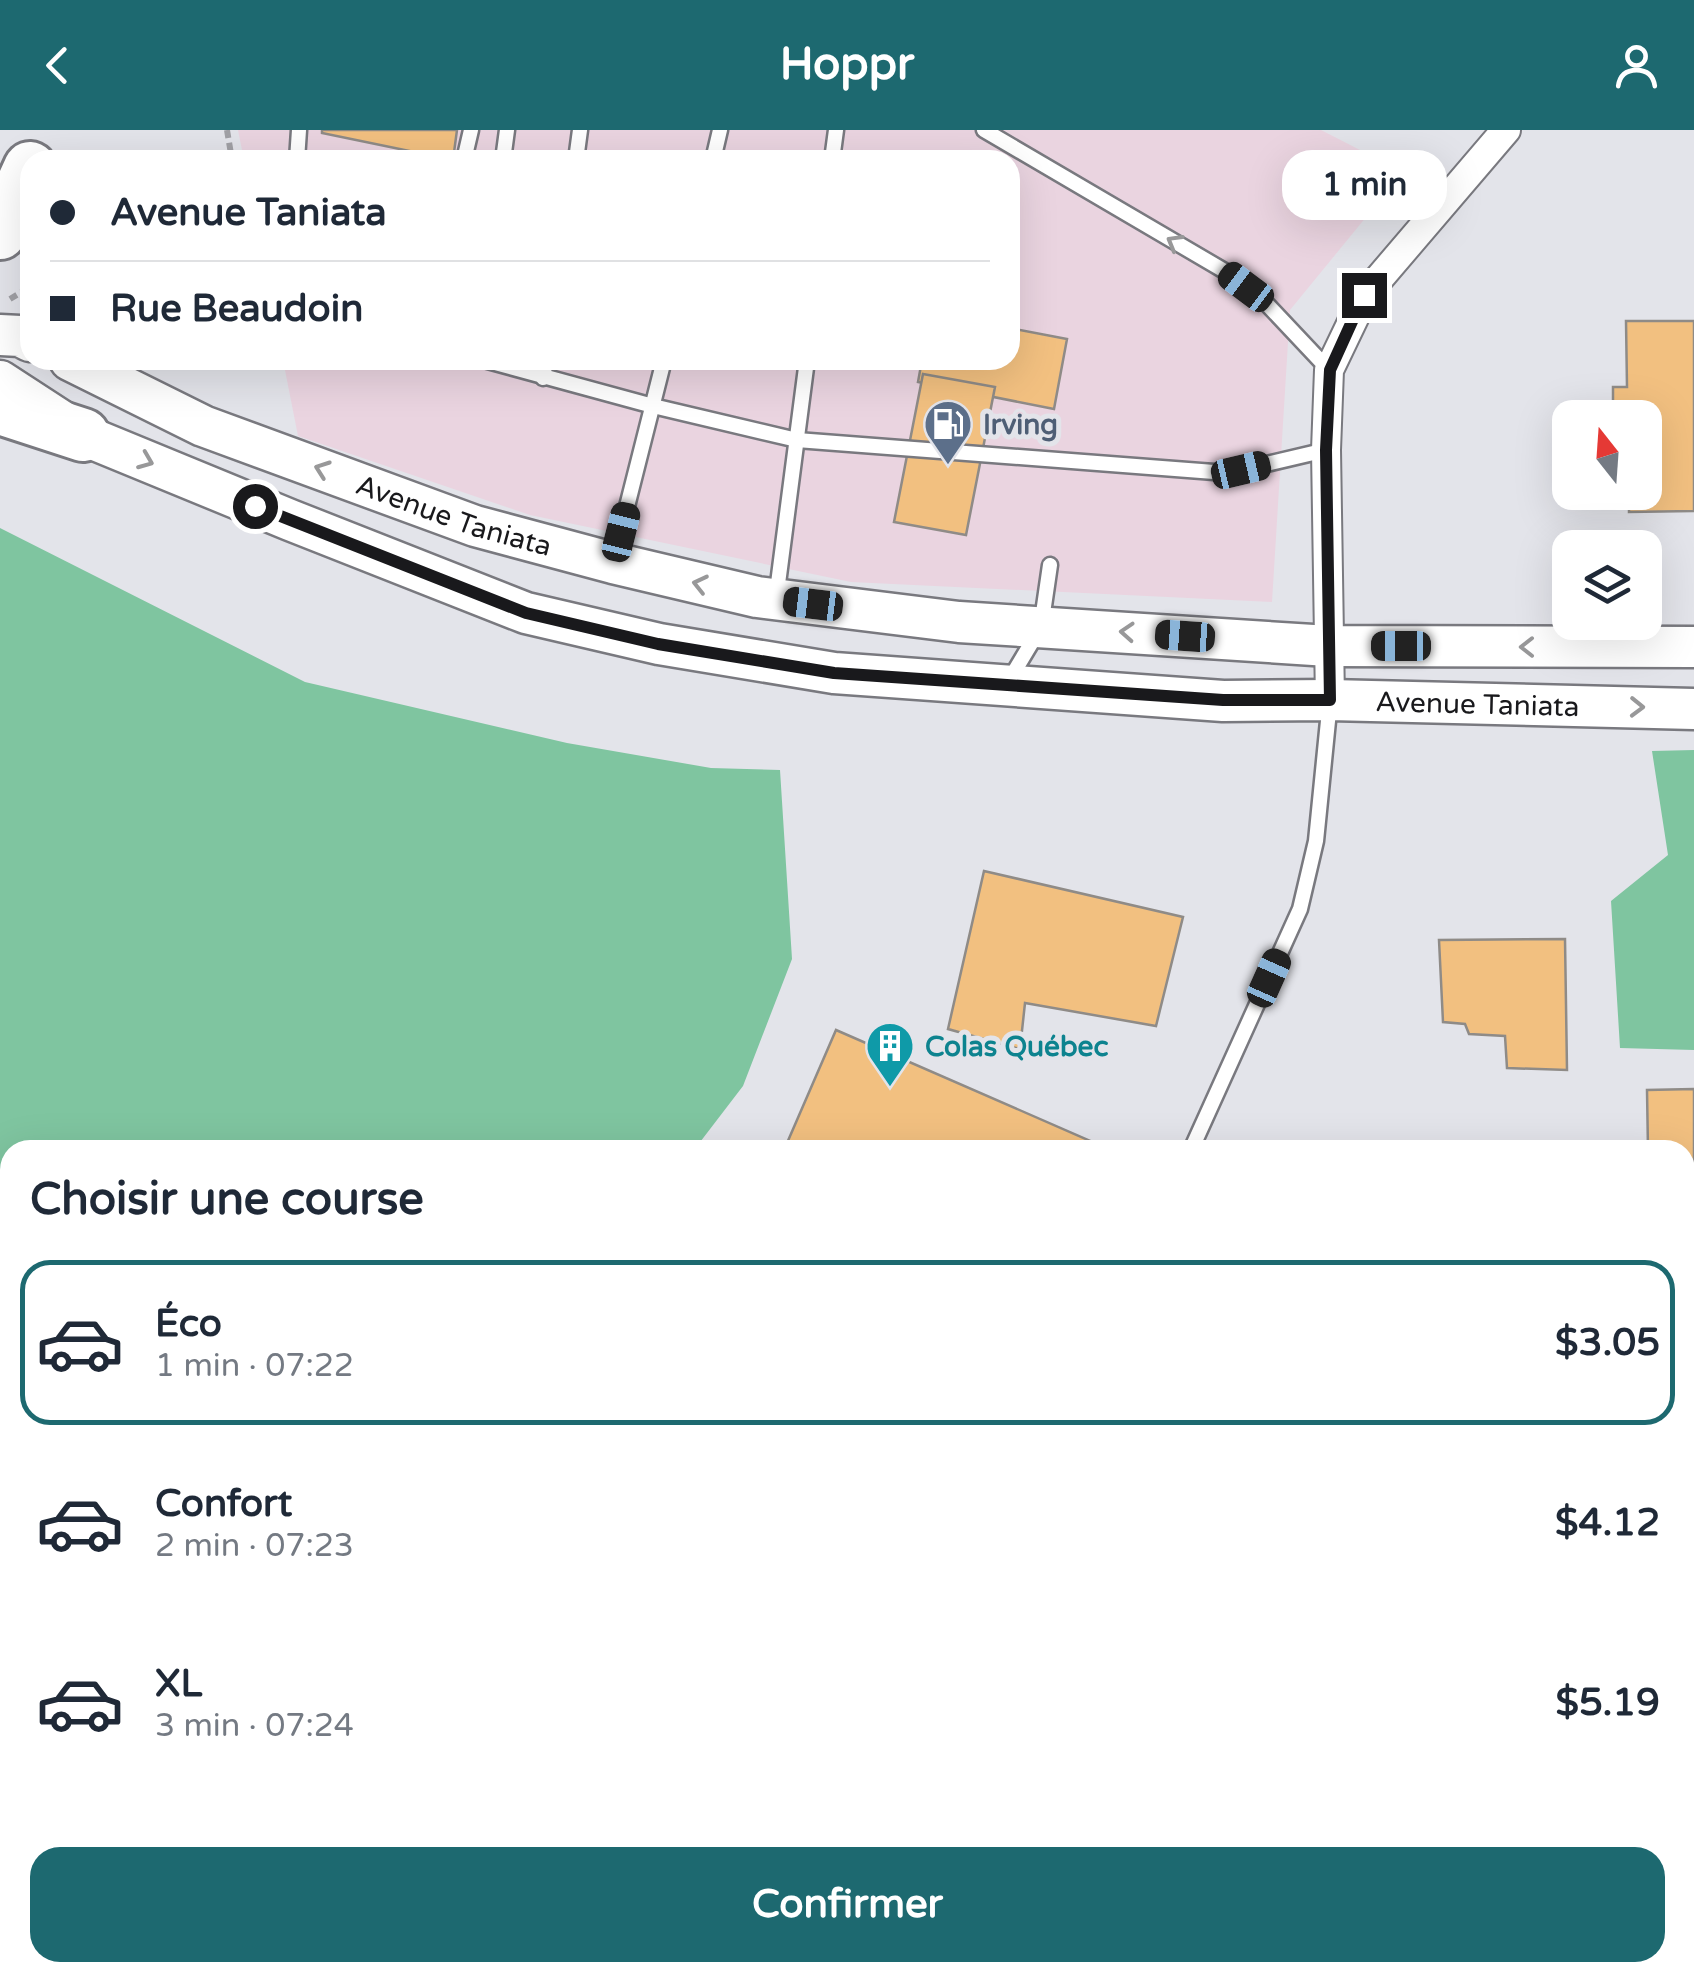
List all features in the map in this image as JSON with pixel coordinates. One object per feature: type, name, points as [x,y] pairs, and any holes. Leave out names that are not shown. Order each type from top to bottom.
[{"type":"highway","points":[[0,232],[20,189]]},
{"type":"highway","points":[[0,408],[83,435]]},
{"type":"main road","name":"Avenue Taniata","points":[[90,370],[203,426],[475,526],[612,564],[756,597],[959,622],[1329,646],[1694,648]]},
{"type":"main road","name":"Avenue Taniata","points":[[0,381],[83,435],[290,520],[526,613],[658,644],[834,673],[1006,687],[1223,700],[1694,709]]},
{"type":"street","points":[[1330,700],[1326,450],[1330,370],[1364,295],[1506,130]]},
{"type":"lane","points":[[984,130],[1018,150]]},
{"type":"lane","points":[[1020,151],[1228,273],[1264,301],[1330,370]]},
{"type":"lane","points":[[517,370],[797,440],[1214,472],[1241,470],[1326,450]]},
{"type":"lane","points":[[543,378],[544,370]]},
{"type":"lane","points":[[612,564],[662,370]]},
{"type":"lane","points":[[776,599],[806,370]]},
{"type":"lane","points":[[1006,687],[1041,627],[1050,565]]},
{"type":"lane","points":[[1195,1140],[1300,909],[1316,840],[1330,700]]},
{"type":"shaded area","points":[[238,130],[1321,130],[1403,172],[1290,310],[1272,602],[851,582],[530,515],[298,436],[285,370],[1020,370],[1020,150],[242,150]]},
{"type":"green space","points":[[0,528],[305,682],[567,743],[711,768],[780,770],[792,959],[743,1086],[702,1140],[0,1140]]},
{"type":"green space","points":[[1694,750],[1694,1050],[1620,1048],[1611,901],[1668,855],[1652,751]]},
{"type":"building","points":[[457,130],[454,150],[404,150],[322,133]]},
{"type":"building","points":[[1626,321],[1694,321],[1694,511],[1629,512],[1662,510],[1662,400],[1613,400],[1613,387],[1627,387]]},
{"type":"building","points":[[1020,330],[1067,339],[1054,409],[918,382],[920,370],[1020,370]]},
{"type":"building","points":[[923,374],[995,387],[966,535],[894,522]]},
{"type":"building","points":[[984,871],[1183,917],[1156,1026],[1025,1003],[1020,1049],[948,1029]]},
{"type":"building","points":[[1565,939],[1567,1070],[1507,1068],[1505,1036],[1469,1034],[1465,1024],[1443,1022],[1439,940]]},
{"type":"building","name":"Colas Québec","points":[[836,1030],[1088,1140],[788,1140]]},
{"type":"building","points":[[1694,1089],[1694,1140],[1648,1140],[1647,1090]]},
{"type":"place","name":"Irving","points":[[948,466]]},
{"type":"place","name":"Colas Québec","points":[[890,1088]]},
{"type":"route","points":[[255,506],[526,613],[658,644],[834,673],[1223,700],[1330,700],[1326,450],[1330,370],[1364,295]]}]
